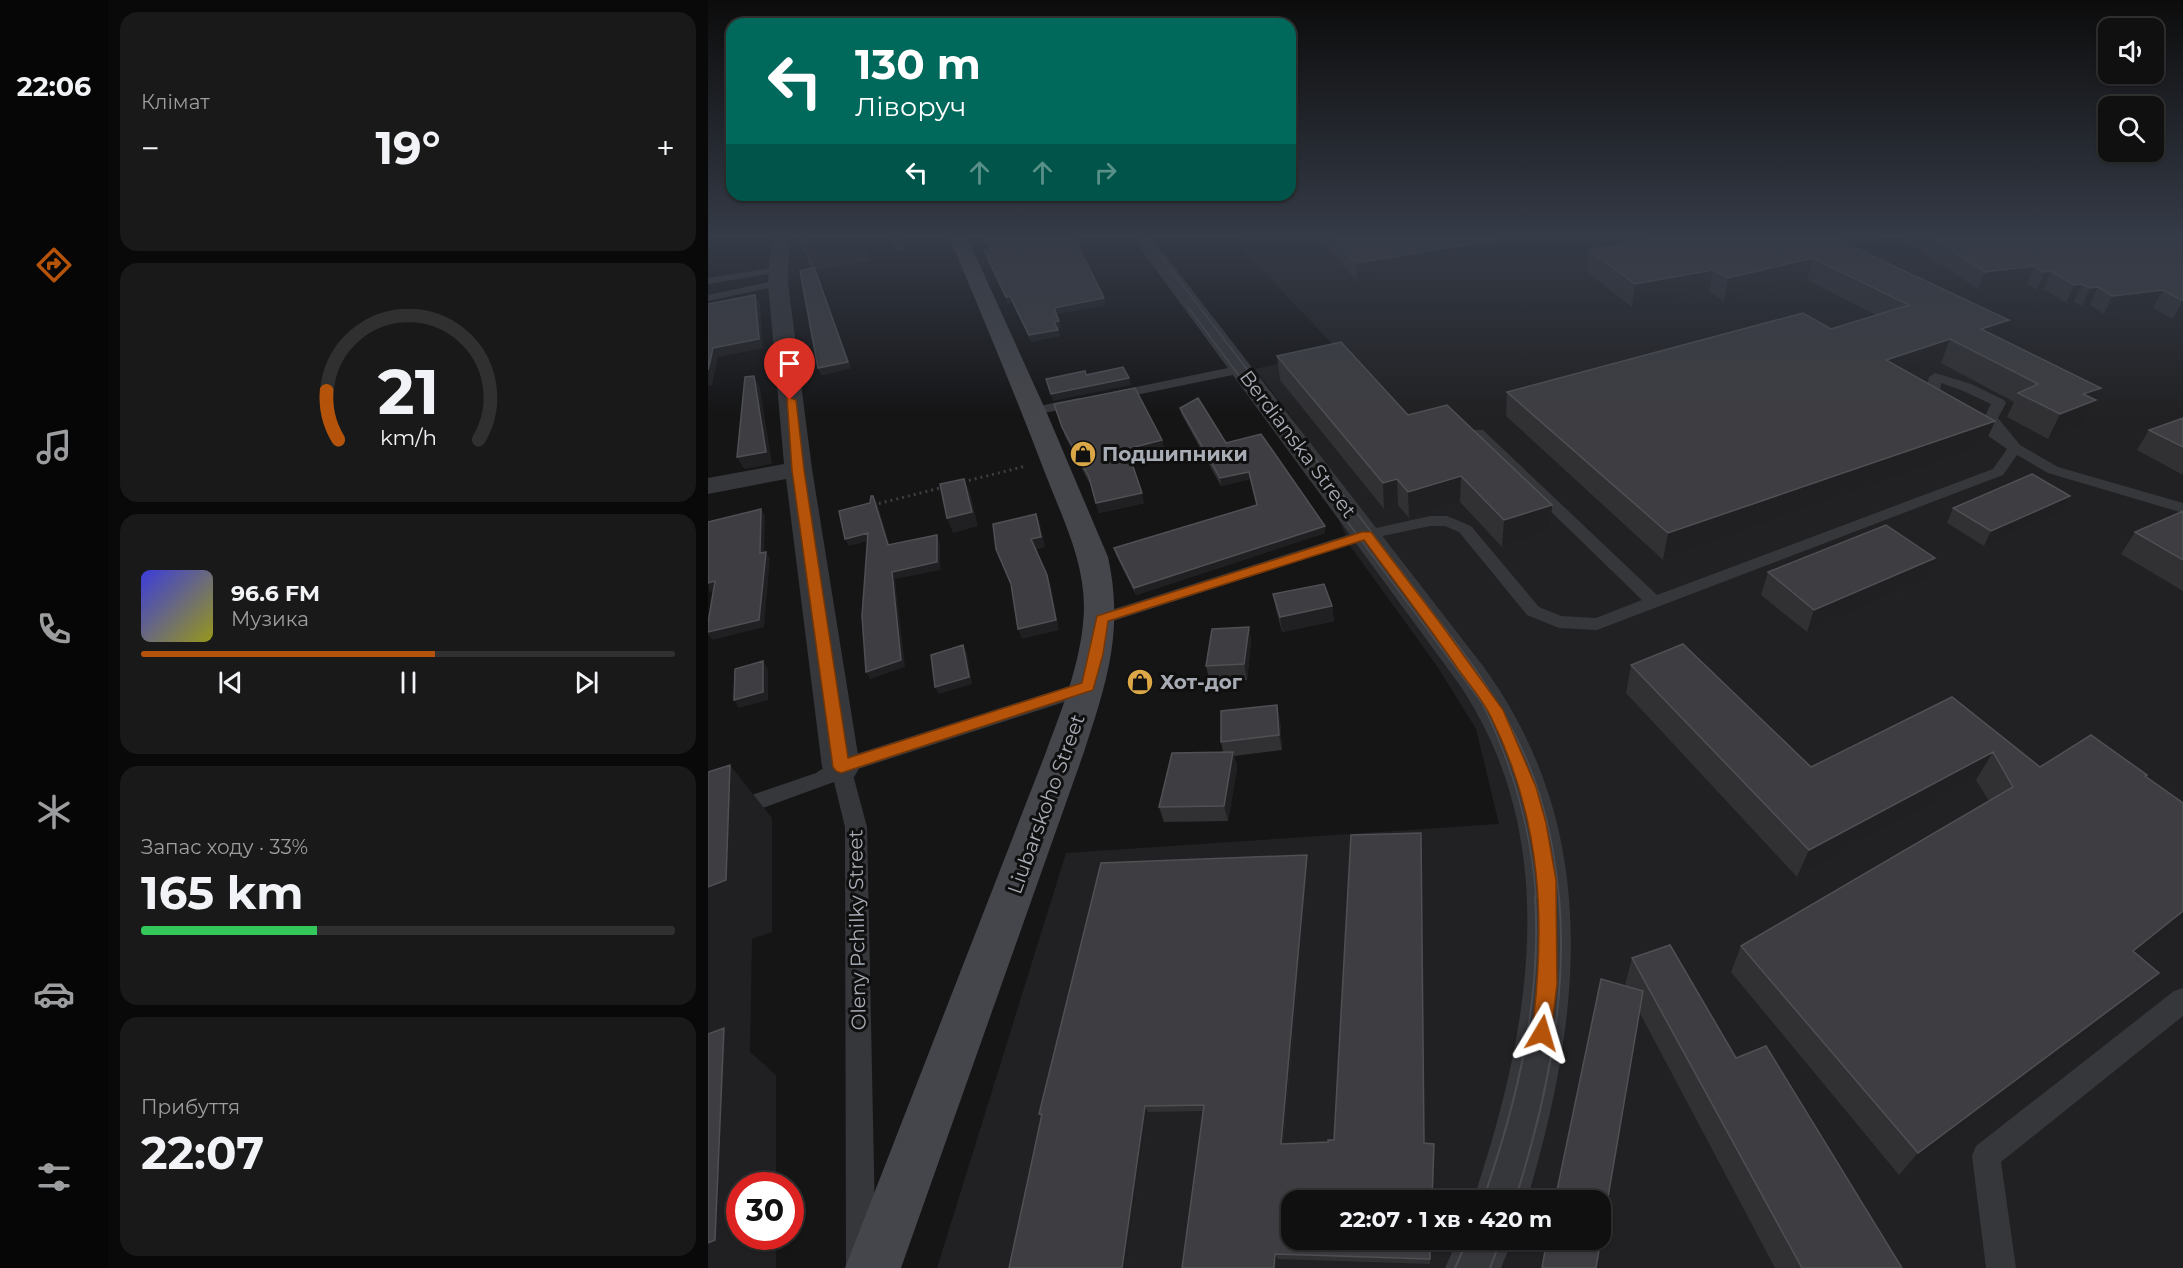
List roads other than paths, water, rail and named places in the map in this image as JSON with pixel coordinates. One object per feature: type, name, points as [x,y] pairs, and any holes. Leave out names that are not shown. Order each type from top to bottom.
[{"type":"main road","name":"Liubarskoho Street","points":[[873,1268],[1088,687],[1101,619],[1098,574],[1093,556],[984,296]]},
{"type":"street","name":"Oleny Pchilky Street","points":[[780,296],[798,470],[841,767]]},
{"type":"street","name":"Berdianska Street","points":[[1186,296],[1450,647],[1497,714],[1519,761],[1538,823],[1547,880],[1547,984],[1534,1077],[1521,1132],[1503,1190]]},
{"type":"street","points":[[708,486],[798,470]]},
{"type":"street","points":[[1473,1268],[1481,1250]]},
{"type":"lane","points":[[1034,411],[1242,369]]},
{"type":"lane","points":[[2015,448],[1991,418],[1999,403],[1966,387],[1935,377],[1933,393],[2015,448],[2053,470],[2183,508]]},
{"type":"lane","points":[[1478,433],[1654,602]]},
{"type":"lane","points":[[1101,619],[1366,535],[1430,521],[1447,521],[1465,529],[1533,611],[1559,622],[1597,624],[1998,472],[2015,448]]},
{"type":"lane","points":[[708,819],[823,779],[841,767],[1088,687]]},
{"type":"lane","name":"Oleny Pchilky Street","points":[[841,767],[856,827],[861,1268]]},
{"type":"lane","points":[[2001,1268],[1986,1156],[2183,1000]]},
{"type":"tram line","points":[[1191,296],[1489,689],[1520,744],[1532,772],[1549,830],[1559,897]]},
{"type":"tram line","points":[[1188,307],[1482,703],[1503,750],[1519,797],[1530,846],[1536,897]]},
{"type":"tram line","points":[[1486,1190],[1516,1088],[1531,1012],[1535,974],[1535,896]]},
{"type":"tram line","points":[[1518,1190],[1536,1126],[1552,1050],[1560,974],[1559,896]]},
{"type":"tram line","points":[[1455,1268],[1463,1250]]},
{"type":"tram line","points":[[1490,1268],[1497,1250]]},
{"type":"place","name":"Подшипники","points":[[1083,454]]},
{"type":"place","name":"Хот-дог","points":[[1140,682]]}]
